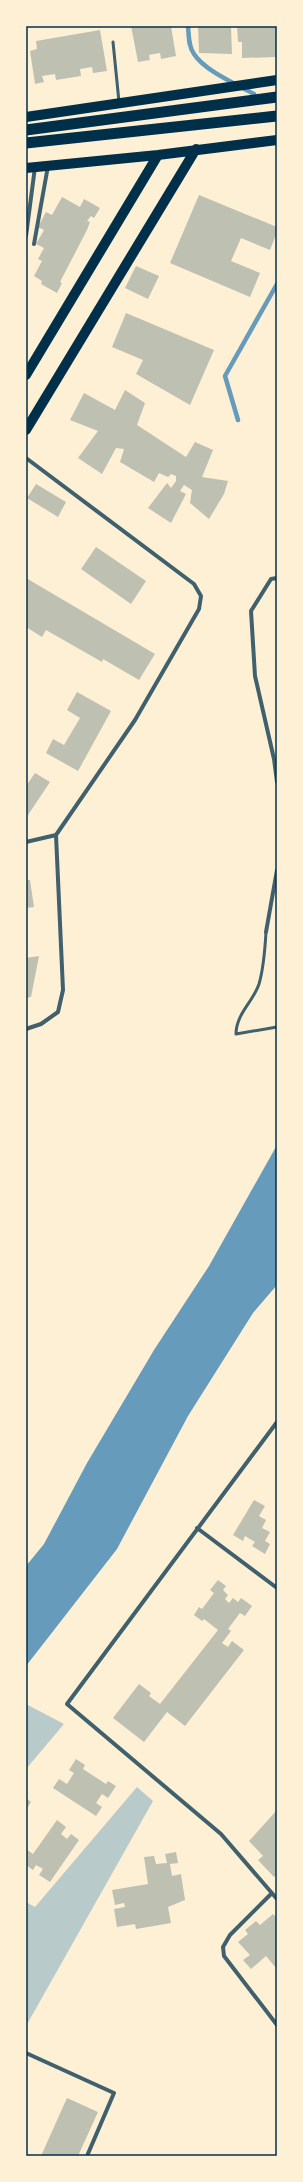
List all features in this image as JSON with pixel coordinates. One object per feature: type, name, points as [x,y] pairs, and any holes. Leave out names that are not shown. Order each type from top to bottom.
[{"type":"highway","points":[[26,130],[277,97]]},
{"type":"highway","points":[[26,143],[277,116]]},
{"type":"main road","points":[[26,117],[277,80]]},
{"type":"main road","points":[[30,167],[277,140]]},
{"type":"main road","points":[[26,430],[196,149]]},
{"type":"main road","points":[[26,375],[158,154]]},
{"type":"street","points":[[34,244],[48,165]]},
{"type":"street","points":[[26,236],[30,167]]},
{"type":"street","points":[[26,458],[194,584],[202,596],[199,609],[135,720],[56,835],[63,990],[58,1012],[42,1024],[26,1029]]},
{"type":"street","points":[[277,578],[271,579],[251,610],[255,676],[274,758],[277,782]]},
{"type":"street","points":[[26,842],[56,835]]},
{"type":"street","points":[[266,932],[277,870]]},
{"type":"street","points":[[277,1422],[67,1704],[220,1834],[277,1899]]},
{"type":"street","points":[[197,1528],[277,1588]]},
{"type":"street","points":[[272,1893],[230,1935],[223,1947],[224,1956],[230,1965],[277,2025]]},
{"type":"street","points":[[26,2053],[114,2093],[87,2156]]},
{"type":"lane","points":[[113,42],[119,104]]},
{"type":"lane","points":[[266,932],[265,956],[258,985],[236,1024],[236,1034],[277,1027]]},
{"type":"shaded area","points":[[26,1704],[64,1724],[26,1769]]},
{"type":"shaded area","points":[[137,1787],[153,1801],[26,2026],[26,1902],[35,1907]]},
{"type":"water","points":[[277,1145],[277,1285],[253,1313],[188,1416],[117,1549],[26,1666],[26,1566],[44,1544],[87,1463],[154,1350],[209,1266]]},
{"type":"building","points":[[131,26],[171,26],[176,56],[161,59],[160,53],[149,55],[150,60],[138,62]]},
{"type":"building","points":[[198,26],[231,26],[232,54],[199,53]]},
{"type":"building","points":[[237,26],[277,26],[277,57],[242,58],[242,42],[238,42]]},
{"type":"building","points":[[100,30],[107,71],[93,73],[92,67],[80,69],[81,76],[56,80],[55,74],[42,76],[44,82],[35,84],[30,51],[37,49],[36,41]]},
{"type":"building","points":[[199,195],[277,227],[277,232],[270,250],[241,238],[231,261],[260,273],[250,297],[170,263]]},
{"type":"building","points":[[62,197],[80,207],[84,199],[100,208],[94,218],[91,216],[87,221],[90,222],[87,230],[60,282],[62,283],[57,293],[41,284],[42,281],[34,276],[42,261],[38,259],[44,248],[36,244],[44,230],[38,227],[46,212],[52,215]]},
{"type":"building","points":[[136,266],[159,276],[148,299],[125,288]]},
{"type":"building","points":[[126,313],[214,350],[190,405],[136,374],[143,360],[112,347]]},
{"type":"building","points":[[125,390],[145,403],[137,425],[186,457],[195,442],[213,450],[202,477],[228,481],[224,494],[209,519],[190,503],[192,490],[184,485],[180,491],[186,494],[171,523],[148,508],[167,483],[171,488],[176,481],[176,476],[171,474],[168,477],[159,473],[154,482],[120,462],[124,449],[116,448],[102,474],[78,458],[98,431],[70,420],[84,393],[115,410]]},
{"type":"building","points":[[36,484],[66,502],[58,517],[27,498]]},
{"type":"building","points":[[96,547],[146,581],[131,604],[81,569]]},
{"type":"building","points":[[26,578],[155,654],[139,680],[103,659],[102,662],[46,630],[42,637],[26,627]]},
{"type":"building","points":[[77,692],[111,711],[78,771],[46,753],[53,739],[64,745],[80,718],[67,710]]},
{"type":"building","points":[[35,773],[50,782],[26,818],[26,786]]},
{"type":"building","points":[[26,880],[30,880],[34,907],[26,908]]},
{"type":"building","points":[[39,956],[31,997],[26,998],[26,958]]},
{"type":"building","points":[[254,1500],[265,1506],[259,1516],[266,1520],[262,1528],[270,1532],[265,1541],[270,1544],[265,1554],[252,1546],[255,1542],[245,1536],[243,1541],[233,1535]]},
{"type":"building","points":[[218,1580],[226,1586],[223,1590],[228,1595],[225,1599],[229,1603],[233,1598],[238,1602],[241,1598],[252,1606],[245,1616],[240,1613],[228,1629],[231,1631],[222,1643],[228,1647],[232,1641],[244,1650],[185,1726],[167,1712],[144,1742],[113,1718],[139,1684],[151,1693],[149,1696],[160,1704],[218,1630],[204,1619],[202,1621],[194,1615],[199,1607],[202,1609],[214,1593],[210,1590]]},
{"type":"building","points":[[76,1759],[85,1765],[83,1769],[106,1784],[108,1781],[116,1786],[108,1798],[102,1794],[96,1803],[102,1807],[96,1816],[53,1788],[59,1779],[67,1784],[74,1773],[69,1770]]},
{"type":"building","points":[[26,1798],[31,1802],[26,1810]]},
{"type":"building","points":[[277,1810],[277,1875],[274,1877],[258,1860],[263,1856],[249,1841]]},
{"type":"building","points":[[57,1820],[66,1827],[61,1834],[67,1839],[71,1834],[79,1840],[50,1882],[39,1875],[43,1869],[36,1865],[33,1870],[26,1865],[26,1849],[33,1854]]},
{"type":"building","points":[[176,1852],[178,1863],[170,1864],[172,1876],[181,1874],[185,1900],[168,1907],[171,1923],[136,1929],[135,1924],[117,1927],[114,1909],[125,1907],[124,1903],[115,1905],[112,1890],[148,1884],[144,1857],[154,1856],[156,1864],[167,1863],[165,1854]]},
{"type":"building","points":[[273,1914],[277,1918],[277,1969],[266,1956],[251,1969],[243,1960],[250,1955],[238,1942],[248,1934],[245,1930],[256,1921],[260,1925]]},
{"type":"building","points":[[67,2098],[98,2112],[78,2156],[41,2156]]},
{"type":"waterway","points":[[188,26],[191,48],[199,60],[221,77],[254,94]]},
{"type":"waterway","points":[[238,420],[225,376],[277,284]]}]
